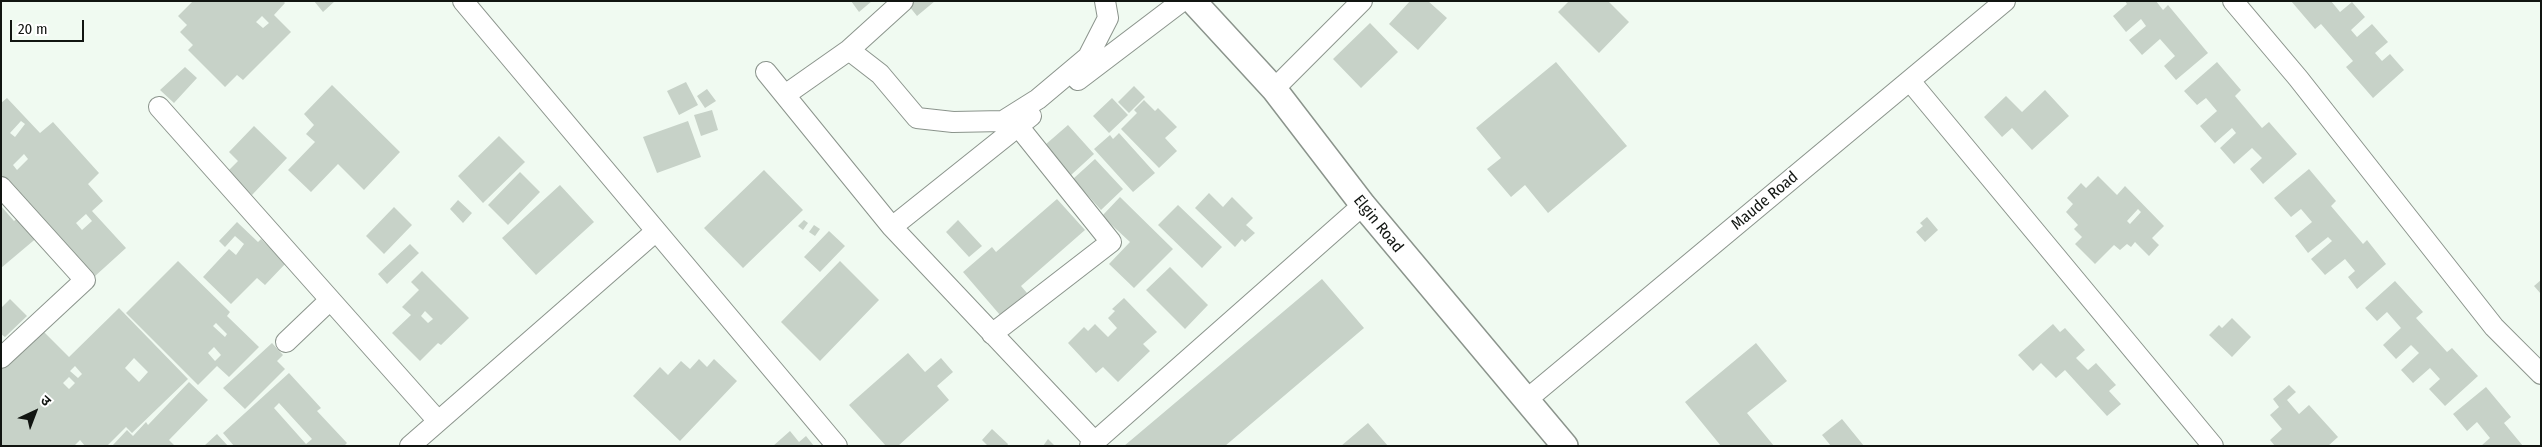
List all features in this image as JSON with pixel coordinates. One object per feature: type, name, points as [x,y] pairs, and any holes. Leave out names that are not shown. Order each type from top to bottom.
[{"type":"street","points":[[463,1],[837,446]]},
{"type":"street","points":[[785,95],[849,50],[903,1]]},
{"type":"street","points":[[849,50],[880,74],[917,118],[953,122],[1003,121],[1038,99],[1088,57],[1108,18],[1105,1]]},
{"type":"street","points":[[892,227],[1018,126],[1182,1]]},
{"type":"street","name":"Elgin Road","points":[[1193,1],[1274,90],[1362,205],[1564,446]]},
{"type":"street","points":[[1274,90],[1362,1]]},
{"type":"street","name":"Maude Road","points":[[1525,401],[2005,1]]},
{"type":"street","points":[[2233,1],[2298,78],[2494,327],[2541,374]]},
{"type":"street","points":[[766,72],[892,227],[1092,443],[1362,205]]},
{"type":"street","points":[[1910,81],[2212,446]]},
{"type":"street","points":[[159,107],[438,421]]},
{"type":"street","points":[[992,334],[1111,242],[1018,126]]},
{"type":"street","points":[[1,187],[85,280],[1,358]]},
{"type":"street","points":[[410,446],[656,232]]},
{"type":"street","points":[[286,342],[330,300]]},
{"type":"building","points":[[193,1],[283,1],[285,3],[274,15],[291,32],[243,80],[237,75],[225,87],[188,50],[193,45],[180,32],[187,25],[178,16]],"holes":[[[262,16],[269,23],[263,28],[256,22]]]},
{"type":"building","points":[[314,1],[335,1],[323,12]]},
{"type":"building","points":[[851,1],[872,1],[859,12]]},
{"type":"building","points":[[905,1],[935,1],[917,16]]},
{"type":"building","points":[[1410,1],[1428,1],[1447,18],[1418,50],[1389,24]]},
{"type":"building","points":[[1569,1],[1608,1],[1629,22],[1599,53],[1558,12]]},
{"type":"building","points":[[2125,1],[2156,1],[2163,10],[2168,5],[2208,53],[2176,80],[2164,66],[2175,56],[2160,39],[2142,55],[2129,40],[2146,26],[2141,19],[2126,32],[2113,16],[2127,4]]},
{"type":"building","points":[[2291,1],[2331,1],[2340,12],[2352,2],[2365,17],[2351,30],[2357,37],[2372,24],[2388,42],[2375,53],[2382,61],[2390,54],[2404,70],[2373,98],[2346,67],[2353,61],[2321,24],[2315,29]]},
{"type":"building","points":[[1370,23],[1398,52],[1361,88],[1333,59]]},
{"type":"building","points":[[1556,62],[1627,146],[1548,213],[1525,185],[1511,197],[1487,169],[1501,158],[1476,128]]},
{"type":"building","points":[[2217,62],[2241,90],[2235,96],[2262,128],[2269,122],[2297,154],[2263,184],[2250,169],[2262,158],[2252,148],[2234,164],[2220,148],[2236,133],[2232,128],[2215,143],[2200,126],[2217,111],[2206,98],[2197,105],[2184,91]]},
{"type":"building","points":[[185,67],[197,78],[174,103],[160,90]]},
{"type":"building","points":[[686,82],[698,105],[679,115],[667,91]]},
{"type":"building","points":[[332,85],[400,152],[364,190],[338,164],[311,192],[288,170],[315,142],[306,134],[314,125],[304,114]]},
{"type":"building","points":[[1134,86],[1145,97],[1129,113],[1118,102]]},
{"type":"building","points":[[707,89],[716,101],[705,108],[697,96]]},
{"type":"building","points":[[2045,90],[2069,116],[2032,150],[2012,128],[2002,137],[1984,117],[2006,96],[2022,112]]},
{"type":"building","points":[[7,98],[40,133],[53,122],[99,173],[88,184],[103,201],[92,211],[126,248],[94,277],[1,176],[1,103]],"holes":[[[21,121],[25,124],[15,137],[10,133]],[[24,154],[28,159],[17,170],[13,165]],[[86,214],[92,221],[82,230],[76,223]]]},
{"type":"building","points":[[1112,98],[1128,115],[1109,133],[1093,116]]},
{"type":"building","points":[[1144,100],[1155,111],[1158,108],[1177,127],[1165,138],[1177,151],[1159,168],[1121,129],[1137,113],[1134,110]]},
{"type":"building","points":[[712,110],[718,130],[701,136],[694,115]]},
{"type":"building","points":[[688,121],[701,157],[657,173],[643,137]]},
{"type":"building","points":[[1068,125],[1094,154],[1071,175],[1045,145]]},
{"type":"building","points":[[254,126],[287,158],[252,195],[227,172],[238,161],[229,152]]},
{"type":"building","points":[[1119,133],[1155,173],[1133,192],[1094,149],[1110,135],[1113,139]]},
{"type":"building","points":[[499,136],[525,162],[483,203],[458,176]]},
{"type":"building","points":[[1095,159],[1123,189],[1101,210],[1073,179]]},
{"type":"building","points":[[2309,169],[2336,201],[2331,206],[2363,244],[2367,240],[2386,264],[2357,289],[2348,277],[2355,271],[2345,259],[2325,275],[2311,259],[2332,241],[2328,237],[2308,253],[2295,236],[2312,222],[2301,209],[2291,217],[2274,198]]},
{"type":"building","points":[[764,170],[803,210],[743,268],[704,228]]},
{"type":"building","points":[[520,172],[540,192],[508,225],[488,205]]},
{"type":"building","points":[[2098,176],[2117,195],[2125,186],[2164,226],[2152,238],[2159,245],[2149,256],[2135,242],[2131,247],[2127,244],[2120,250],[2114,245],[2095,264],[2075,244],[2082,237],[2074,229],[2078,225],[2066,212],[2073,204],[2067,198],[2081,183],[2086,188]],"holes":[[[2138,209],[2141,212],[2130,224],[2127,221]]]},
{"type":"building","points":[[560,185],[594,222],[536,275],[502,238]]},
{"type":"building","points":[[1209,193],[1223,207],[1232,197],[1253,218],[1246,225],[1255,233],[1245,242],[1242,239],[1235,247],[1195,208]]},
{"type":"building","points":[[1120,197],[1173,249],[1134,288],[1109,264],[1130,242],[1102,216]]},
{"type":"building","points":[[1057,199],[1085,230],[1021,286],[1027,293],[1000,315],[963,272],[992,247],[996,252]]},
{"type":"building","points":[[458,200],[472,213],[463,223],[450,209]]},
{"type":"building","points":[[1178,205],[1222,247],[1202,268],[1158,225]]},
{"type":"building","points":[[1,206],[14,221],[21,215],[39,236],[1,268]]},
{"type":"building","points":[[394,207],[412,225],[384,254],[366,236]]},
{"type":"building","points":[[1927,217],[1938,230],[1925,242],[1916,232],[1923,226],[1920,223]]},
{"type":"building","points":[[804,220],[808,223],[803,230],[798,226]]},
{"type":"building","points":[[958,220],[982,246],[969,257],[946,232]]},
{"type":"building","points":[[237,222],[258,242],[261,239],[286,263],[265,285],[257,278],[231,304],[203,277],[229,249],[236,255],[244,244],[235,236],[225,247],[219,241]]},
{"type":"building","points":[[814,225],[820,229],[815,236],[809,232]]},
{"type":"building","points":[[829,231],[845,246],[820,272],[804,257]]},
{"type":"building","points":[[410,244],[419,253],[387,284],[378,274]]},
{"type":"building","points":[[178,261],[230,312],[227,316],[259,347],[229,377],[217,366],[198,385],[126,313]],"holes":[[[216,323],[227,334],[225,337],[213,326]],[[214,347],[221,355],[215,361],[208,353]]]},
{"type":"building","points":[[840,261],[879,300],[820,361],[781,322]]},
{"type":"building","points":[[1170,267],[1208,305],[1185,329],[1146,290]]},
{"type":"building","points":[[422,271],[469,318],[441,345],[438,343],[420,361],[392,333],[411,315],[402,307],[419,290],[411,282]],"holes":[[[425,311],[433,319],[428,323],[421,316]]]},
{"type":"building","points":[[1322,279],[1364,328],[1225,446],[1124,446]]},
{"type":"building","points":[[2541,280],[2541,294],[2534,286]]},
{"type":"building","points":[[2395,281],[2423,312],[2416,318],[2447,352],[2452,348],[2478,376],[2445,406],[2429,389],[2440,379],[2430,368],[2413,383],[2401,370],[2419,353],[2411,345],[2396,359],[2383,345],[2401,328],[2387,312],[2377,321],[2365,308]]},
{"type":"building","points":[[1124,298],[1157,332],[1143,344],[1150,351],[1118,382],[1103,367],[1096,373],[1068,343],[1084,327],[1088,331],[1095,324],[1108,337],[1117,328],[1108,318],[1115,311],[1112,309]]},
{"type":"building","points":[[10,299],[27,316],[5,337],[1,334],[1,308]]},
{"type":"building","points":[[119,308],[188,379],[132,433],[126,427],[107,446],[85,446],[80,440],[74,446],[1,446],[1,365],[39,327],[69,357]],"holes":[[[134,358],[148,372],[139,382],[125,368]],[[75,366],[82,374],[78,378],[70,371]],[[69,377],[75,383],[69,389],[63,383]]]},
{"type":"building","points":[[2232,318],[2251,337],[2232,357],[2209,335],[2219,325],[2222,328]]},
{"type":"building","points":[[2053,324],[2060,332],[2065,328],[2085,350],[2076,358],[2088,370],[2096,363],[2116,385],[2109,391],[2121,404],[2107,416],[2065,370],[2056,378],[2041,363],[2033,371],[2018,355]]},
{"type":"building","points":[[272,343],[283,355],[277,361],[285,369],[245,409],[223,388]]},
{"type":"building","points":[[1756,343],[1787,381],[1747,413],[1774,446],[1721,446],[1685,402]]},
{"type":"building","points":[[908,353],[925,372],[941,358],[953,372],[937,386],[949,400],[898,446],[886,446],[849,405]]},
{"type":"building","points":[[699,359],[707,367],[714,359],[737,381],[680,441],[633,396],[660,367],[668,375],[681,361],[690,369]]},
{"type":"building","points":[[289,373],[321,408],[317,411],[347,443],[344,446],[234,446],[223,433]],"holes":[[[279,403],[312,439],[306,444],[274,408]]]},
{"type":"building","points":[[189,382],[208,400],[169,440],[175,446],[112,446],[127,430],[133,436],[146,422],[148,425]]},
{"type":"building","points":[[2289,385],[2296,392],[2287,400],[2299,414],[2309,405],[2338,437],[2328,446],[2275,446],[2270,440],[2282,429],[2270,415],[2279,407],[2273,399]]},
{"type":"building","points":[[2486,387],[2511,417],[2504,423],[2523,446],[2481,446],[2490,438],[2477,422],[2467,431],[2453,414]]},
{"type":"building","points":[[1842,419],[1864,446],[1831,446],[1822,435]]},
{"type":"building","points":[[1368,423],[1388,446],[1341,446]]},
{"type":"building","points":[[992,429],[1008,444],[1007,446],[988,446],[982,440]]},
{"type":"building","points":[[790,431],[799,442],[806,436],[814,446],[773,446]]},
{"type":"building","points":[[217,434],[228,446],[204,446]]},
{"type":"building","points":[[1048,439],[1055,446],[1043,446]]}]
